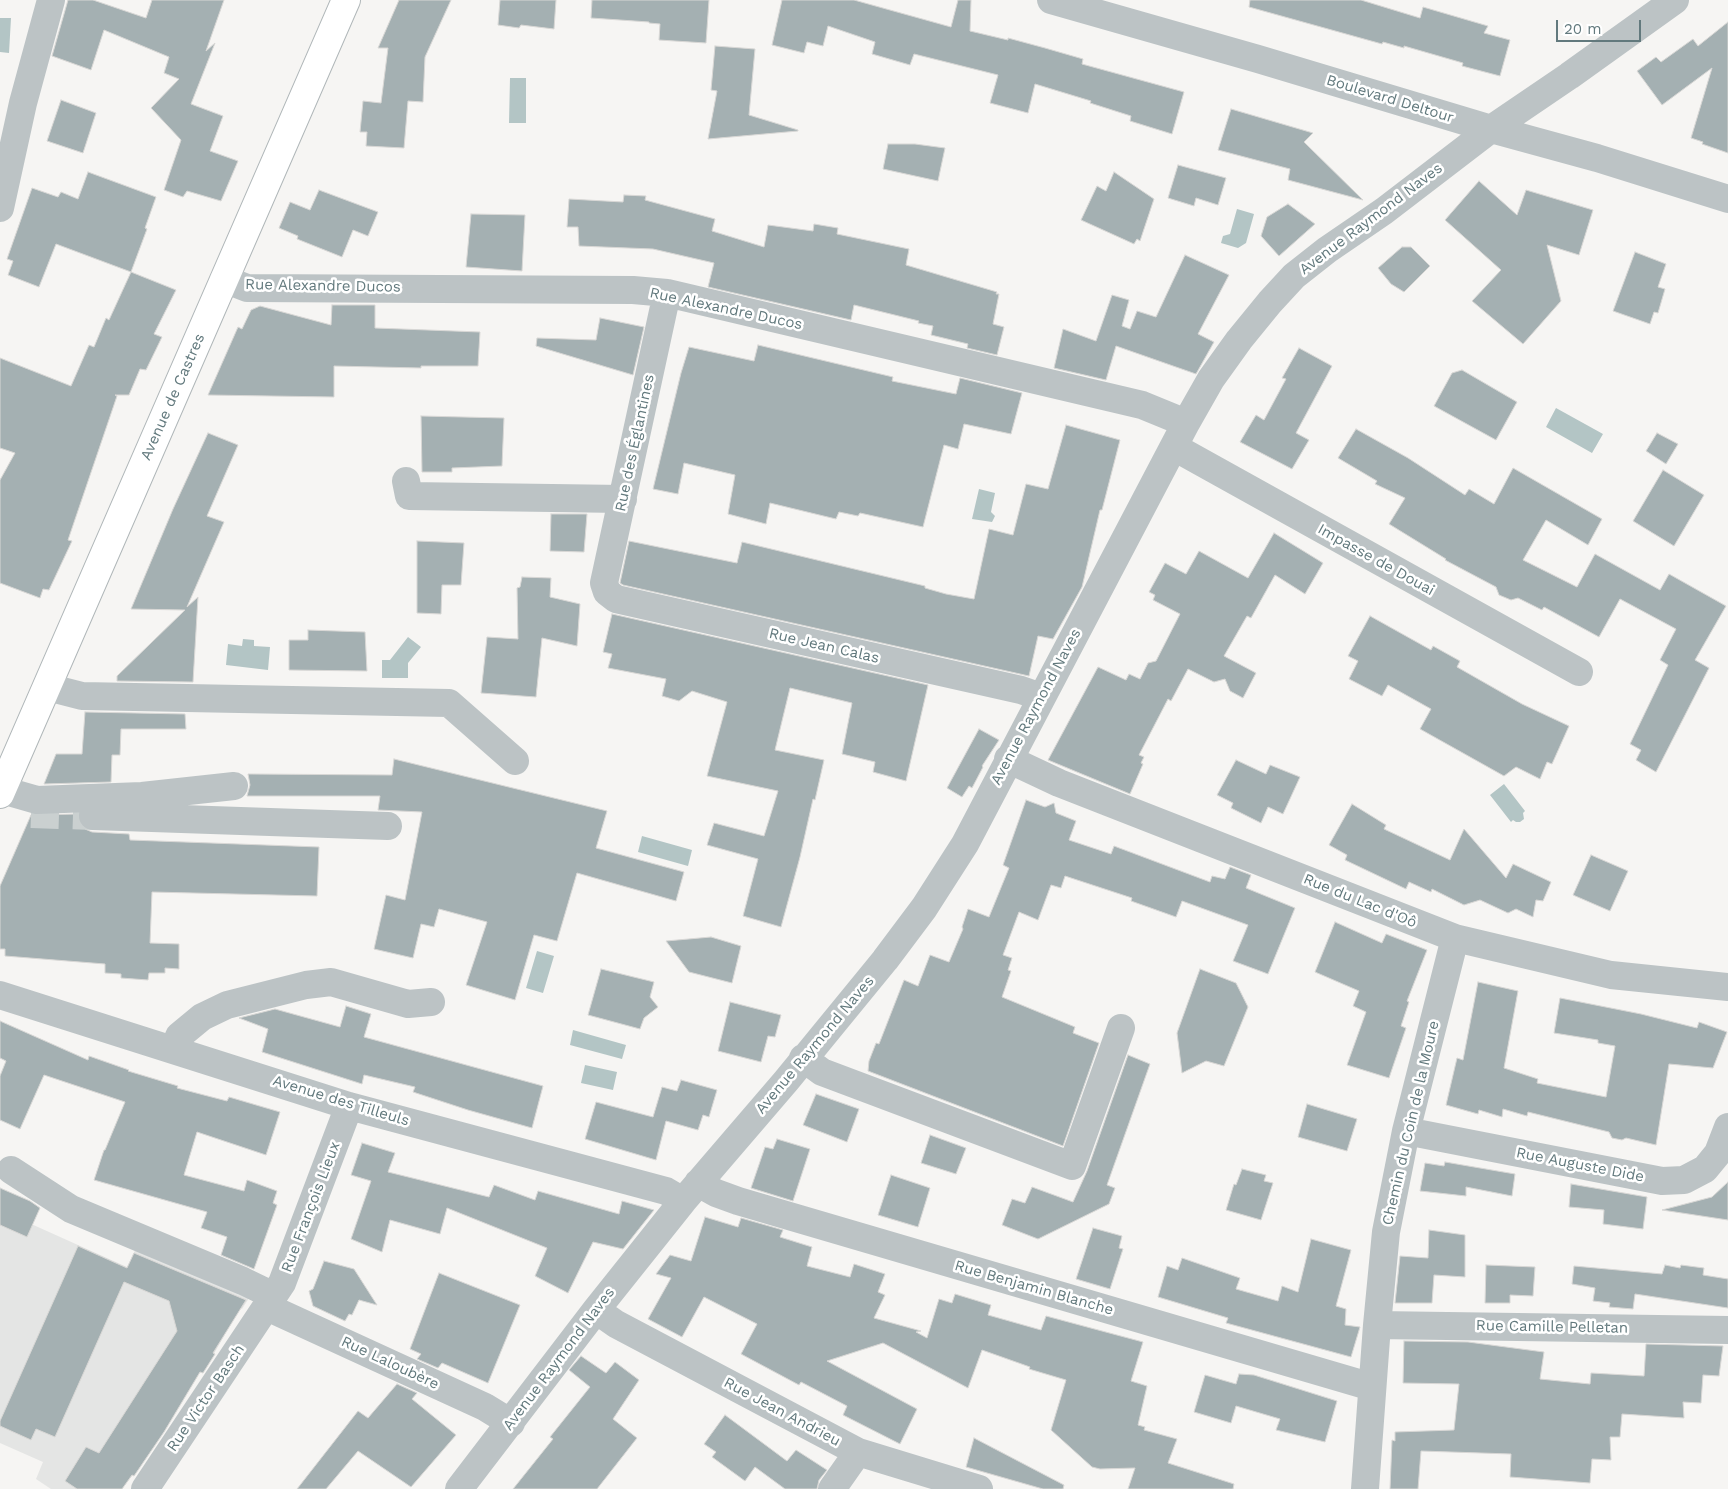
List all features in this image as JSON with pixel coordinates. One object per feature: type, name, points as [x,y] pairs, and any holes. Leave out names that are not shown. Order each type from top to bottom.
[{"type":"main road","name":"Avenue de Castres","points":[[1,796],[346,0]]},
{"type":"street","points":[[0,208],[23,103],[51,0]]},
{"type":"street","name":"Boulevard Deltour","points":[[1051,0],[1258,59],[1491,130],[1597,158],[1728,199]]},
{"type":"street","name":"Avenue Raymond Naves","points":[[459,1489],[596,1310],[690,1192],[786,1082],[803,1058],[885,960],[924,908],[964,844],[1211,379],[1270,302],[1294,276],[1326,250],[1384,211],[1491,130],[1675,0]]},
{"type":"street","name":"Rue Alexandre Ducos","points":[[224,279],[247,288],[632,290],[667,293],[1142,406],[1186,423]]},
{"type":"street","name":"Rue des Églantines","points":[[607,592],[604,583],[667,293]]},
{"type":"street","name":"Impasse de Douai","points":[[1174,447],[1579,672]]},
{"type":"street","points":[[406,481],[409,496],[623,499]]},
{"type":"street","name":"Rue Jean Calas","points":[[607,592],[616,599],[1021,690],[1041,698]]},
{"type":"street","points":[[47,687],[82,696],[449,703],[515,761]]},
{"type":"street","name":"Rue du Lac d'Oô","points":[[1008,759],[1060,782],[1455,938],[1612,975],[1728,987]]},
{"type":"street","points":[[1,796],[38,800],[142,796],[234,786]]},
{"type":"street","points":[[1,796],[31,814]]},
{"type":"street","points":[[93,816],[388,826]]},
{"type":"street","name":"Chemin du Coin de la Moure","points":[[1365,1489],[1386,1232],[1406,1131],[1455,938]]},
{"type":"street","points":[[174,1049],[179,1036],[202,1017],[227,1005],[306,985],[331,982],[408,1004],[431,1002]]},
{"type":"street","name":"Avenue des Tilleuls","points":[[0,995],[349,1106],[666,1191],[690,1192]]},
{"type":"street","points":[[803,1058],[822,1072],[1072,1166],[1121,1028]]},
{"type":"street","name":"Rue François Lieux","points":[[271,1301],[282,1283],[349,1106]]},
{"type":"street","name":"Rue Auguste Dide","points":[[1406,1131],[1662,1181],[1684,1180],[1706,1169],[1718,1153],[1728,1127]]},
{"type":"street","name":"Rue Laloubère","points":[[11,1170],[71,1209],[142,1238],[485,1406],[511,1423]]},
{"type":"street","name":"Rue Benjamin Blanche","points":[[690,1192],[716,1193],[1372,1387]]},
{"type":"street","name":"Rue Victor Basch","points":[[145,1489],[271,1301]]},
{"type":"street","name":"Rue Jean Andrieu","points":[[596,1310],[616,1324],[858,1452],[979,1489]]},
{"type":"street","name":"Rue Camille Pelletan","points":[[1377,1325],[1728,1330]]},
{"type":"street","points":[[832,1489],[858,1452]]},
{"type":"shaded area","points":[[0,18],[11,18],[9,53],[0,52]]},
{"type":"shaded area","points":[[510,78],[526,78],[526,123],[509,123]]},
{"type":"shaded area","points":[[1237,209],[1254,214],[1246,243],[1238,248],[1221,243],[1223,236],[1230,234]]},
{"type":"shaded area","points":[[1556,408],[1603,434],[1592,453],[1546,427]]},
{"type":"shaded area","points":[[979,489],[995,493],[991,512],[995,516],[992,522],[972,519]]},
{"type":"shaded area","points":[[408,637],[421,647],[408,663],[408,678],[382,678],[382,660],[390,660]]},
{"type":"shaded area","points":[[243,639],[254,640],[254,646],[270,647],[268,670],[226,665],[228,644],[242,646]]},
{"type":"shaded area","points":[[1504,784],[1525,811],[1523,813],[1524,819],[1520,822],[1513,820],[1511,822],[1490,795]]},
{"type":"shaded area","points":[[642,836],[692,850],[688,866],[638,852]]},
{"type":"shaded area","points":[[537,951],[554,956],[543,993],[526,988]]},
{"type":"shaded area","points":[[573,1030],[626,1045],[622,1059],[570,1045]]},
{"type":"shaded area","points":[[585,1065],[617,1072],[613,1090],[581,1083]]},
{"type":"shaded area","points":[[0,1210],[127,1267],[137,1246],[251,1295],[242,1309],[240,1308],[203,1373],[200,1372],[142,1463],[122,1489],[51,1489],[36,1479],[43,1462],[0,1443]]},
{"type":"building","points":[[68,0],[93,0],[146,18],[152,0],[224,0],[206,51],[215,43],[191,104],[223,116],[210,151],[238,161],[221,201],[187,191],[183,197],[164,190],[181,140],[151,108],[179,79],[164,73],[169,57],[104,30],[91,70],[52,56]]},
{"type":"building","points":[[399,0],[451,0],[425,57],[423,102],[408,101],[404,148],[366,146],[367,132],[360,132],[363,101],[381,103],[388,48],[378,48]]},
{"type":"building","points":[[500,0],[556,0],[554,29],[521,25],[519,28],[498,25]]},
{"type":"building","points":[[592,0],[709,0],[706,43],[659,40],[660,24],[591,18]]},
{"type":"building","points":[[782,0],[854,0],[951,27],[958,0],[971,0],[970,31],[1008,40],[1008,38],[1045,48],[1083,59],[1082,64],[1184,92],[1172,134],[1130,121],[1131,116],[1090,103],[1091,101],[1035,84],[1028,113],[990,103],[998,75],[914,54],[910,65],[872,54],[875,42],[828,26],[823,46],[807,42],[804,53],[772,45]]},
{"type":"building","points":[[1250,0],[1361,0],[1420,18],[1423,7],[1488,26],[1484,33],[1510,40],[1500,76],[1462,66],[1463,63],[1404,46],[1404,48],[1383,42],[1382,44],[1249,7]]},
{"type":"building","points":[[1728,22],[1728,153],[1691,138],[1712,68],[1662,105],[1637,71],[1656,57],[1661,62],[1693,39],[1698,46]]},
{"type":"building","points":[[715,46],[755,49],[749,115],[798,131],[708,139],[717,91],[711,90]]},
{"type":"building","points":[[61,100],[96,113],[83,153],[47,141]]},
{"type":"building","points":[[1231,109],[1313,133],[1304,142],[1363,200],[1288,180],[1290,169],[1218,150]]},
{"type":"building","points":[[888,144],[915,144],[945,148],[938,181],[883,169]]},
{"type":"building","points":[[1178,165],[1226,178],[1218,205],[1196,198],[1194,206],[1168,198]]},
{"type":"building","points":[[88,172],[156,197],[145,228],[147,229],[131,272],[56,244],[39,287],[8,275],[13,261],[7,259],[32,188],[58,197],[61,192],[78,199]]},
{"type":"building","points":[[1114,172],[1154,199],[1140,241],[1137,239],[1134,244],[1081,220],[1097,186],[1106,191]]},
{"type":"building","points":[[1479,181],[1517,215],[1526,190],[1593,210],[1579,255],[1547,245],[1561,301],[1523,344],[1472,301],[1501,270],[1445,220]]},
{"type":"building","points":[[319,190],[378,212],[368,236],[353,230],[342,257],[297,239],[298,236],[279,228],[290,202],[310,210]]},
{"type":"building","points":[[624,195],[646,196],[645,200],[715,219],[712,231],[764,247],[768,225],[813,231],[814,224],[838,228],[837,234],[909,249],[906,265],[999,294],[993,324],[1004,327],[997,355],[967,348],[968,344],[931,335],[933,326],[918,323],[919,321],[854,305],[851,320],[708,287],[714,263],[653,249],[579,246],[578,227],[567,227],[569,199],[623,202]]},
{"type":"building","points":[[1288,204],[1315,224],[1279,256],[1261,236],[1267,217]]},
{"type":"building","points":[[471,214],[525,215],[522,271],[466,267]]},
{"type":"building","points":[[1402,247],[1411,247],[1430,266],[1404,292],[1391,284],[1378,268]]},
{"type":"building","points":[[1635,252],[1666,264],[1658,287],[1665,289],[1658,313],[1654,312],[1650,324],[1613,311]]},
{"type":"building","points":[[1185,255],[1229,275],[1198,334],[1214,342],[1196,374],[1116,346],[1106,380],[1054,368],[1063,329],[1096,341],[1112,295],[1129,300],[1122,326],[1130,329],[1137,311],[1156,317]]},
{"type":"building","points":[[131,272],[176,290],[154,334],[162,337],[146,370],[140,369],[129,395],[115,395],[117,396],[68,540],[72,541],[49,590],[43,589],[40,598],[0,583],[0,480],[15,453],[0,448],[0,358],[71,386],[89,345],[94,347],[106,318],[109,320]]},
{"type":"building","points":[[332,305],[375,305],[375,328],[480,332],[478,366],[421,366],[421,368],[334,366],[334,397],[208,395],[238,327],[242,329],[251,310],[260,306],[331,325]]},
{"type":"building","points":[[600,318],[644,327],[633,375],[536,346],[537,338],[596,340]]},
{"type":"building","points":[[758,345],[893,377],[892,381],[956,394],[960,378],[1022,393],[1011,434],[964,424],[958,449],[944,445],[923,527],[860,513],[858,516],[839,512],[836,519],[770,503],[766,524],[728,514],[735,475],[684,463],[678,494],[653,489],[689,347],[754,361]]},
{"type":"building","points":[[1299,348],[1332,366],[1296,433],[1309,440],[1292,469],[1240,442],[1256,415],[1264,420],[1286,379],[1282,378]]},
{"type":"building","points":[[1462,370],[1517,402],[1496,440],[1434,406],[1452,373]]},
{"type":"building","points":[[421,416],[504,418],[502,466],[452,468],[452,472],[422,472]]},
{"type":"building","points":[[1066,425],[1120,440],[1102,510],[1100,510],[1082,587],[1053,639],[1038,636],[1029,676],[620,583],[629,541],[737,563],[742,542],[925,586],[925,588],[946,594],[974,599],[989,529],[1013,535],[1026,484],[1048,489]]},
{"type":"building","points":[[1356,429],[1408,458],[1465,495],[1469,489],[1494,504],[1513,468],[1602,519],[1588,545],[1546,520],[1523,560],[1577,587],[1595,554],[1660,590],[1669,574],[1726,606],[1695,660],[1709,668],[1656,772],[1636,760],[1641,750],[1630,744],[1668,665],[1660,660],[1676,629],[1620,599],[1599,637],[1544,607],[1542,610],[1518,598],[1511,600],[1499,595],[1496,587],[1445,560],[1389,524],[1405,498],[1375,484],[1377,481],[1338,458]]},
{"type":"building","points":[[208,433],[238,445],[207,516],[224,522],[187,607],[198,597],[193,682],[117,681],[117,676],[185,610],[131,609],[173,509]]},
{"type":"building","points":[[1657,433],[1678,444],[1666,464],[1646,451]]},
{"type":"building","points":[[1663,470],[1704,495],[1674,546],[1633,521]]},
{"type":"building","points":[[551,514],[587,514],[584,552],[550,551]]},
{"type":"building","points":[[1274,533],[1323,563],[1305,594],[1275,575],[1251,618],[1247,616],[1224,656],[1256,673],[1243,698],[1230,691],[1225,679],[1214,682],[1188,669],[1171,701],[1168,699],[1139,755],[1144,757],[1141,763],[1143,764],[1130,794],[1048,760],[1098,667],[1126,680],[1129,674],[1140,679],[1148,663],[1156,661],[1180,614],[1153,600],[1155,595],[1149,592],[1165,563],[1186,574],[1199,551],[1248,578]]},
{"type":"building","points":[[417,541],[464,543],[461,585],[442,585],[441,614],[417,613]]},
{"type":"building","points":[[522,577],[551,578],[550,597],[580,604],[577,646],[542,638],[536,697],[481,693],[487,637],[518,639],[517,588],[520,587]]},
{"type":"building","points":[[612,614],[928,685],[906,781],[873,772],[875,762],[842,754],[852,703],[790,688],[775,750],[824,760],[781,927],[743,916],[758,859],[707,845],[714,823],[764,836],[778,791],[707,776],[727,702],[692,691],[679,701],[662,696],[666,679],[608,668],[612,654],[603,652]]},
{"type":"building","points":[[1370,616],[1431,650],[1433,646],[1460,661],[1457,667],[1522,704],[1569,726],[1552,764],[1547,762],[1540,779],[1516,767],[1504,776],[1420,729],[1431,709],[1388,685],[1382,696],[1349,679],[1358,661],[1348,656]]},
{"type":"building","points":[[308,630],[365,632],[367,671],[289,670],[289,640],[308,640]]},
{"type":"building","points":[[85,712],[185,714],[186,729],[121,729],[120,755],[112,755],[111,782],[44,784],[56,754],[82,754]]},
{"type":"building","points":[[979,729],[999,740],[982,766],[972,788],[969,786],[962,797],[947,788]]},
{"type":"building","points":[[394,759],[607,811],[596,848],[684,872],[676,901],[577,873],[557,941],[534,935],[515,1000],[466,985],[487,922],[439,909],[434,927],[421,924],[413,958],[374,949],[386,895],[405,900],[422,812],[378,810],[380,796],[247,796],[250,785],[248,774],[392,775]]},
{"type":"building","points":[[1236,760],[1266,774],[1270,765],[1300,777],[1283,814],[1268,807],[1261,823],[1231,808],[1233,803],[1217,795]]},
{"type":"building","points":[[1026,800],[1045,807],[1054,803],[1056,813],[1076,821],[1069,840],[1111,854],[1114,846],[1210,882],[1212,876],[1225,879],[1230,867],[1251,875],[1246,888],[1295,908],[1268,974],[1233,961],[1248,925],[1182,901],[1176,917],[1131,901],[1132,898],[1065,876],[1061,888],[1051,885],[1038,920],[1019,912],[1003,955],[1012,958],[1008,970],[1011,971],[1002,997],[1075,1027],[1073,1033],[1099,1043],[1063,1146],[868,1071],[869,1061],[876,1043],[879,1044],[904,980],[918,986],[930,955],[949,962],[963,929],[968,909],[989,917],[1009,868],[1003,865]]},
{"type":"building","points":[[1352,804],[1386,825],[1384,829],[1450,860],[1464,829],[1506,878],[1513,864],[1551,882],[1543,901],[1536,900],[1533,917],[1516,909],[1508,913],[1480,900],[1464,905],[1432,889],[1431,892],[1409,882],[1406,889],[1345,860],[1347,855],[1329,845]]},
{"type":"building","points":[[78,814],[79,823],[85,829],[92,832],[129,834],[130,840],[319,847],[317,896],[152,892],[150,943],[179,944],[179,969],[165,968],[165,973],[149,973],[148,980],[121,978],[121,974],[105,973],[105,964],[5,956],[5,949],[0,949],[0,886],[31,815]]},
{"type":"building","points":[[1591,855],[1628,871],[1610,911],[1573,895]]},
{"type":"building","points":[[1335,922],[1382,943],[1386,934],[1427,950],[1407,1001],[1409,1002],[1401,1026],[1406,1028],[1389,1078],[1347,1065],[1366,1012],[1353,1006],[1359,991],[1315,972]]},
{"type":"building","points":[[711,937],[741,946],[732,983],[689,972],[666,941]]},
{"type":"building","points":[[601,969],[654,982],[650,997],[658,1007],[644,1018],[640,1029],[588,1015]]},
{"type":"building","points":[[1200,969],[1236,983],[1248,1007],[1224,1066],[1206,1061],[1182,1073],[1177,1033]]},
{"type":"building","points":[[1478,982],[1518,991],[1504,1068],[1538,1079],[1537,1083],[1606,1097],[1615,1046],[1598,1043],[1598,1040],[1554,1033],[1560,998],[1641,1014],[1697,1028],[1699,1022],[1727,1032],[1713,1068],[1669,1064],[1656,1145],[1626,1138],[1622,1140],[1612,1138],[1609,1132],[1528,1112],[1527,1116],[1503,1109],[1502,1117],[1479,1110],[1478,1114],[1446,1105],[1457,1058],[1463,1060]]},
{"type":"building","points":[[730,1002],[781,1015],[775,1037],[768,1036],[761,1062],[718,1051]]},
{"type":"building","points":[[346,1006],[371,1014],[364,1037],[543,1086],[532,1128],[413,1092],[415,1087],[364,1075],[362,1084],[262,1052],[268,1029],[239,1018],[275,1009],[340,1027]]},
{"type":"building","points":[[0,1021],[88,1060],[89,1056],[128,1071],[178,1086],[177,1088],[227,1101],[229,1097],[280,1112],[266,1155],[197,1132],[184,1175],[244,1191],[247,1180],[277,1191],[273,1203],[277,1205],[254,1269],[221,1255],[227,1237],[201,1228],[207,1212],[94,1180],[104,1150],[125,1102],[44,1075],[20,1129],[0,1120],[0,1076],[6,1061],[0,1058]]},
{"type":"building","points":[[1128,1055],[1150,1064],[1107,1185],[1115,1188],[1109,1204],[1038,1239],[1002,1225],[1012,1199],[1025,1203],[1032,1187],[1073,1202],[1087,1171]]},
{"type":"building","points":[[681,1080],[717,1090],[709,1117],[703,1115],[698,1130],[666,1121],[656,1160],[585,1139],[596,1102],[653,1117],[662,1087],[677,1091]]},
{"type":"building","points":[[816,1094],[859,1109],[847,1142],[803,1125]]},
{"type":"building","points":[[1307,1104],[1357,1119],[1347,1151],[1298,1137]]},
{"type":"building","points":[[930,1135],[966,1148],[956,1174],[921,1163]]},
{"type":"building","points":[[777,1139],[810,1149],[793,1201],[751,1188],[765,1147],[773,1149]]},
{"type":"building","points":[[362,1143],[395,1153],[388,1172],[489,1197],[494,1185],[535,1200],[538,1191],[619,1214],[622,1201],[654,1210],[623,1249],[593,1242],[568,1293],[535,1276],[547,1248],[447,1208],[440,1234],[390,1220],[382,1252],[351,1239],[371,1181],[351,1175]]},
{"type":"building","points":[[1445,1162],[1515,1174],[1512,1196],[1466,1187],[1466,1196],[1420,1191],[1425,1163],[1444,1166]]},
{"type":"building","points":[[1242,1169],[1266,1175],[1264,1181],[1273,1183],[1261,1220],[1226,1210],[1234,1184],[1236,1185]]},
{"type":"building","points":[[891,1175],[930,1188],[918,1227],[878,1215]]},
{"type":"building","points":[[1728,1182],[1728,1220],[1662,1210],[1712,1197]]},
{"type":"building","points":[[1571,1184],[1647,1197],[1643,1229],[1603,1224],[1604,1210],[1569,1207]]},
{"type":"building","points":[[0,1188],[30,1201],[40,1208],[27,1237],[0,1225]]},
{"type":"building","points":[[705,1217],[738,1227],[741,1218],[783,1230],[780,1237],[812,1247],[807,1266],[850,1277],[854,1264],[885,1274],[878,1292],[885,1295],[874,1318],[921,1331],[916,1332],[927,1338],[939,1299],[952,1303],[955,1294],[991,1305],[988,1315],[1041,1330],[1046,1316],[1143,1342],[1131,1381],[1147,1386],[1138,1425],[1145,1427],[1144,1430],[1177,1439],[1168,1463],[1234,1484],[1233,1489],[1128,1489],[1135,1468],[1100,1469],[1092,1467],[1051,1430],[1066,1380],[1029,1369],[1030,1367],[982,1350],[968,1388],[883,1343],[827,1361],[917,1409],[900,1444],[843,1415],[847,1406],[801,1382],[799,1385],[741,1354],[757,1324],[704,1297],[682,1337],[648,1319],[671,1278],[656,1274],[670,1255],[691,1261]]},
{"type":"building","points":[[1093,1228],[1122,1236],[1119,1248],[1123,1249],[1110,1289],[1076,1279]]},
{"type":"building","points":[[1429,1230],[1465,1235],[1465,1277],[1434,1275],[1432,1303],[1395,1303],[1400,1256],[1428,1258]]},
{"type":"building","points":[[1311,1239],[1351,1250],[1336,1306],[1346,1309],[1345,1325],[1360,1327],[1351,1357],[1226,1323],[1228,1318],[1158,1297],[1167,1266],[1178,1270],[1182,1258],[1240,1278],[1236,1289],[1278,1301],[1282,1286],[1298,1292]]},
{"type":"building","points":[[78,1246],[127,1268],[134,1253],[246,1300],[213,1353],[215,1354],[203,1373],[200,1372],[164,1432],[134,1476],[132,1475],[122,1489],[77,1489],[65,1481],[86,1447],[99,1453],[177,1331],[169,1301],[124,1282],[55,1437],[36,1429],[31,1440],[0,1426],[0,1421]]},
{"type":"building","points":[[324,1261],[354,1269],[377,1305],[359,1300],[352,1315],[349,1314],[345,1321],[313,1306],[309,1291],[313,1289]]},
{"type":"building","points":[[1486,1265],[1535,1267],[1533,1296],[1510,1295],[1510,1303],[1485,1303]]},
{"type":"building","points":[[1665,1265],[1680,1268],[1681,1265],[1704,1268],[1703,1275],[1728,1279],[1728,1308],[1635,1294],[1633,1309],[1609,1307],[1610,1303],[1593,1301],[1595,1288],[1572,1284],[1574,1266],[1662,1274]]},
{"type":"building","points":[[439,1273],[520,1305],[488,1383],[442,1363],[438,1368],[417,1359],[421,1354],[410,1349]]},
{"type":"building","points":[[1404,1341],[1468,1342],[1544,1352],[1540,1379],[1590,1384],[1591,1373],[1644,1376],[1646,1344],[1723,1346],[1719,1376],[1703,1375],[1701,1403],[1683,1402],[1684,1418],[1622,1414],[1620,1437],[1610,1437],[1611,1460],[1592,1459],[1590,1483],[1510,1477],[1511,1454],[1421,1451],[1418,1489],[1390,1489],[1392,1440],[1395,1441],[1395,1432],[1454,1430],[1459,1384],[1403,1383]]},
{"type":"building","points":[[581,1356],[606,1373],[615,1362],[639,1380],[613,1419],[637,1438],[597,1489],[513,1489],[553,1439],[550,1437],[590,1387],[569,1370]]},
{"type":"building","points":[[1239,1374],[1254,1375],[1337,1401],[1325,1442],[1276,1430],[1280,1419],[1236,1406],[1231,1423],[1194,1412],[1205,1375],[1236,1384]]},
{"type":"building","points":[[397,1384],[417,1393],[412,1399],[456,1435],[411,1487],[358,1451],[326,1489],[297,1489],[358,1411],[368,1418]]},
{"type":"building","points":[[725,1415],[787,1461],[796,1450],[827,1470],[819,1480],[817,1489],[785,1489],[755,1467],[745,1481],[712,1457],[716,1452],[704,1444]]},
{"type":"building","points":[[974,1438],[1064,1485],[1063,1489],[1043,1489],[966,1467]]},
{"type":"tunnel","points":[[31,814],[93,816]]}]
